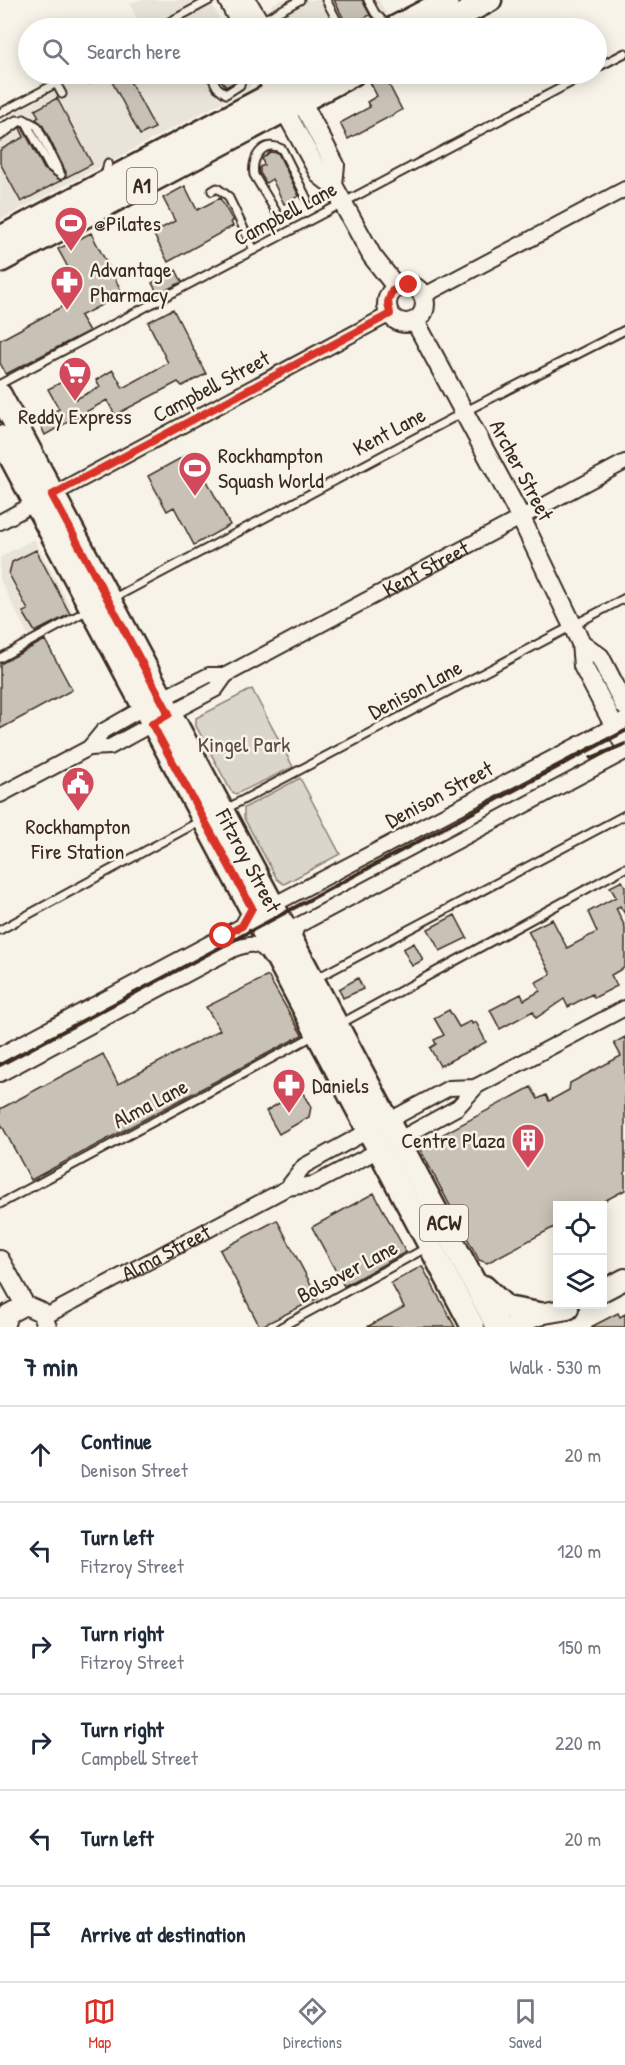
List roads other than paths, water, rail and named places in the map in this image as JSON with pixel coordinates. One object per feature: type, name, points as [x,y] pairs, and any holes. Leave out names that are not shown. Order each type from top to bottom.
[{"type":"main road","points":[[405,18],[447,0]]},
{"type":"main road","points":[[455,18],[490,0]]},
{"type":"main road","name":"A1","points":[[0,238],[106,173],[147,156],[288,87],[303,84]]},
{"type":"main road","name":"A1","points":[[0,261],[288,87]]},
{"type":"main road","name":"Fitzroy Street","points":[[0,395],[44,499],[212,816],[263,907],[303,1005],[327,1030]]},
{"type":"main road","name":"Fitzroy Street","points":[[0,437],[44,499]]},
{"type":"main road","name":"Fitzroy Street","points":[[263,907],[292,941],[313,980],[327,1030],[383,1135],[464,1262],[498,1327]]},
{"type":"main road","name":"Fitzroy Street","points":[[383,1135],[430,1246],[473,1327]]},
{"type":"main road","points":[[464,1262],[494,1300],[506,1308],[544,1320]]},
{"type":"main road","points":[[607,1289],[625,1279]]},
{"type":"main road","points":[[513,1327],[544,1320],[568,1309]]},
{"type":"street","points":[[228,0],[247,18]]},
{"type":"street","points":[[246,0],[252,18]]},
{"type":"street","points":[[288,87],[335,165],[333,184],[343,203],[372,256],[397,288]]},
{"type":"street","points":[[423,296],[625,189]]},
{"type":"street","points":[[409,285],[423,296],[424,310],[415,321],[401,322],[390,314],[389,296],[397,288],[409,285]]},
{"type":"street","name":"Campbell Street","points":[[0,522],[390,314]]},
{"type":"street","name":"Archer Street","points":[[415,321],[521,518],[581,643],[584,666],[620,723],[625,746]]},
{"type":"street","name":"Kent Street","points":[[0,795],[89,748],[103,731],[156,711],[209,675],[226,675],[625,462]]},
{"type":"street","name":"Archer Street","points":[[581,643],[600,657],[625,706]]},
{"type":"street","name":"Denison Street","points":[[0,1055],[242,926],[263,907],[620,723]]},
{"type":"street","points":[[292,941],[297,926],[625,752]]},
{"type":"street","points":[[0,1074],[232,950],[250,944],[258,945],[266,950],[303,1005]]},
{"type":"street","name":"Alma Street","points":[[287,1188],[304,1166],[458,1107],[476,1087],[625,1008]]},
{"type":"street","name":"Alma Street","points":[[45,1322],[287,1188],[315,1184],[449,1089],[476,1087]]},
{"type":"street","points":[[0,1260],[25,1305]]},
{"type":"street","points":[[4,1314],[25,1305],[36,1308],[45,1322]]},
{"type":"lane","points":[[177,18],[210,0]]},
{"type":"lane","points":[[269,18],[300,0]]},
{"type":"lane","points":[[326,0],[336,18]]},
{"type":"lane","points":[[368,0],[380,18]]},
{"type":"lane","points":[[373,0],[384,18]]},
{"type":"lane","points":[[607,63],[625,53]]},
{"type":"lane","points":[[0,113],[54,84]]},
{"type":"lane","points":[[57,84],[63,94]]},
{"type":"lane","points":[[215,84],[226,94],[240,84]]},
{"type":"lane","name":"Campbell Lane","points":[[0,384],[567,84]]},
{"type":"lane","points":[[0,128],[23,119],[37,126],[61,175]]},
{"type":"lane","points":[[0,136],[19,120]]},
{"type":"lane","points":[[278,215],[254,175],[258,153],[264,147],[276,145],[282,149],[307,199]]},
{"type":"lane","points":[[212,191],[217,188],[228,196],[254,250]]},
{"type":"lane","name":"Kent Lane","points":[[0,658],[464,412],[625,330]]},
{"type":"lane","name":"Denison Lane","points":[[0,930],[625,598]]},
{"type":"lane","points":[[313,980],[625,815]]},
{"type":"lane","name":"Alma Lane","points":[[0,1204],[625,868]]},
{"type":"lane","name":"Bolsover Lane","points":[[281,1327],[430,1246]]},
{"type":"railway","points":[[0,1065],[625,731]]},
{"type":"railway","points":[[591,758],[625,744]]},
{"type":"place","name":"@Pilates","points":[[71,252]]},
{"type":"place","name":"Advantage Pharmacy","points":[[67,311]]},
{"type":"place","name":"Reddy Express","points":[[75,402]]},
{"type":"place","name":"Rockhampton Squash World","points":[[195,497]]},
{"type":"place","name":"Rockhampton Fire Station","points":[[78,812]]},
{"type":"place","name":"Daniels","points":[[289,1114]]},
{"type":"place","name":"Centre Plaza","points":[[528,1169]]},
{"type":"park label","name":"Kingel Park","points":[[244,744]]}]
